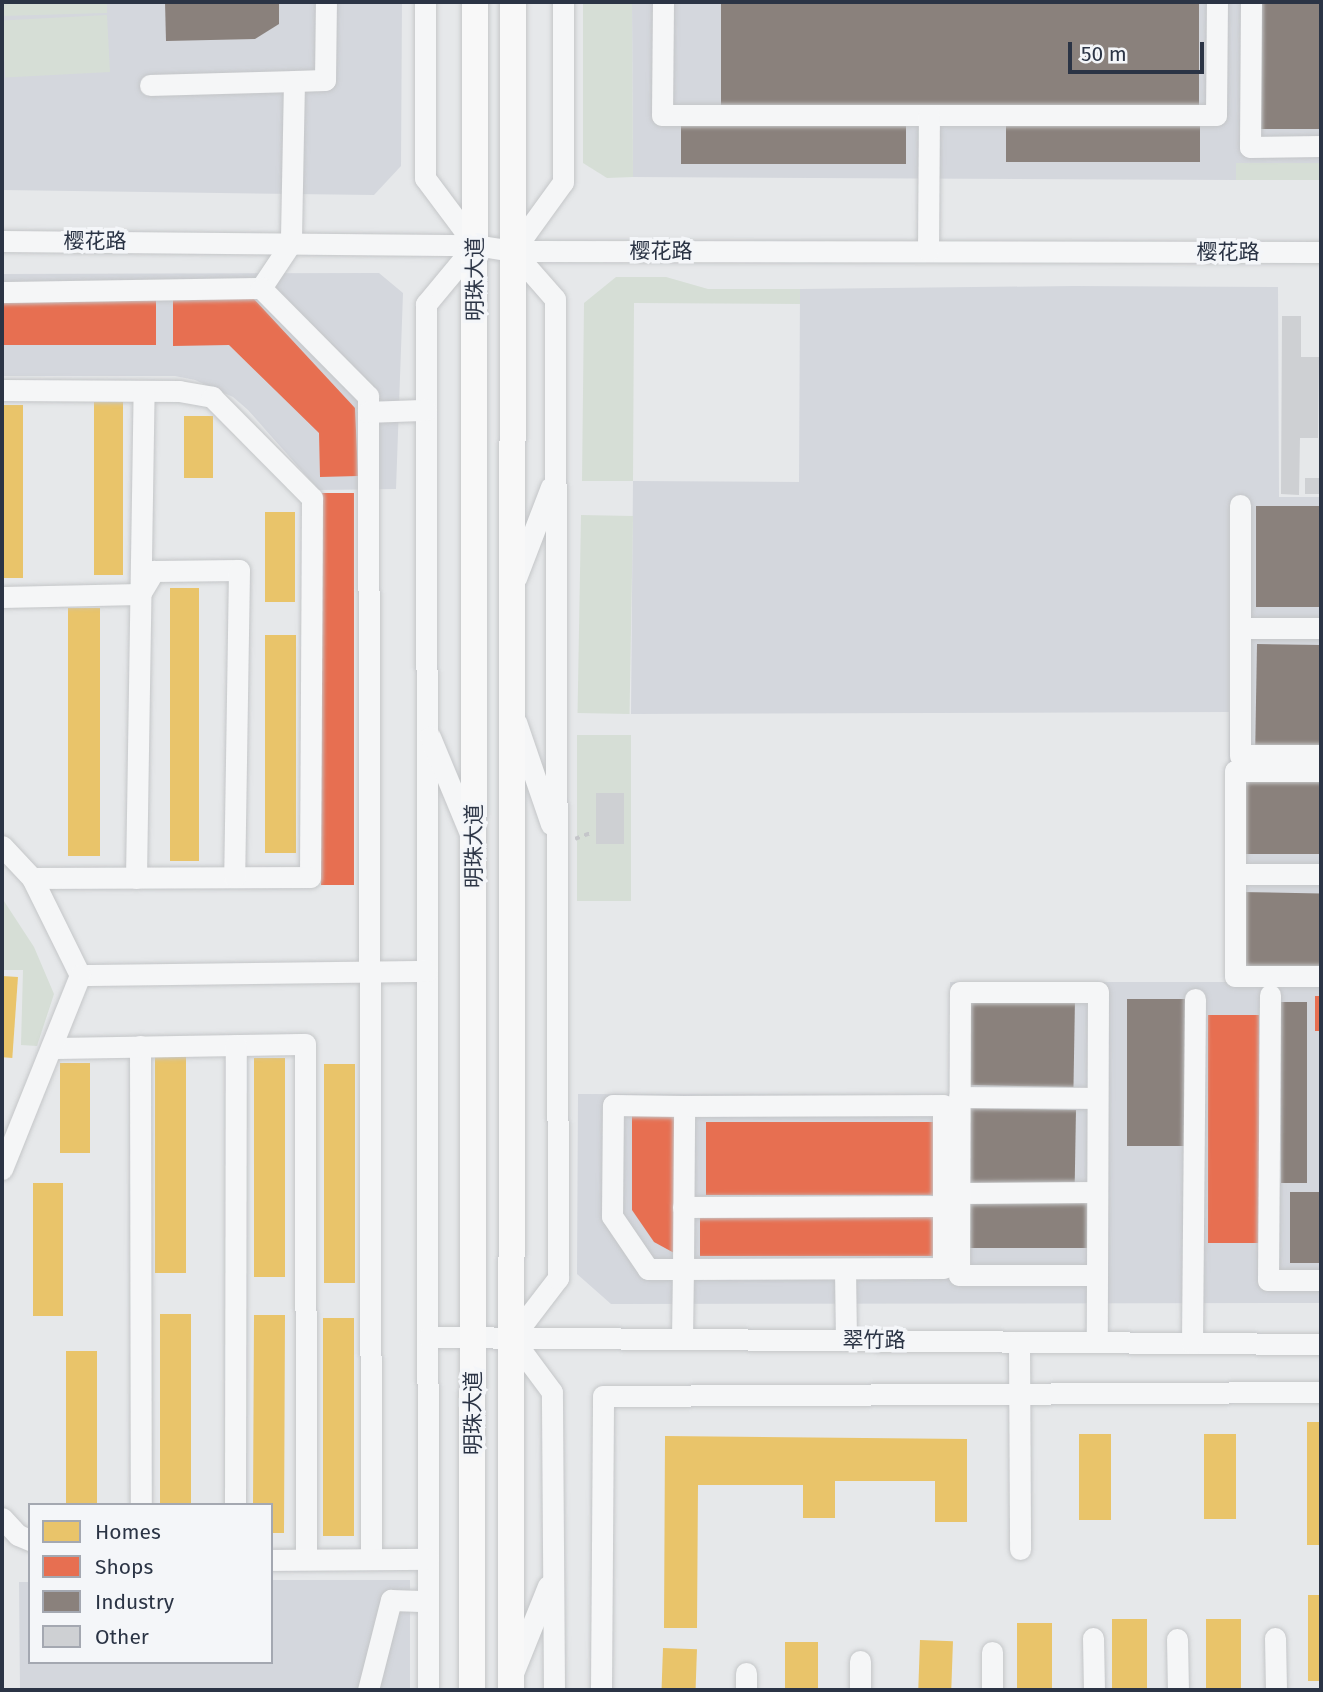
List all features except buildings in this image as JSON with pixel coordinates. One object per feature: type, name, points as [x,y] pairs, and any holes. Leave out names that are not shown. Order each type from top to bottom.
[{"type":"main road","name":"明珠大道","points":[[472,1690],[475,10]]},
{"type":"main road","points":[[475,10],[488,36],[500,37],[513,11]]},
{"type":"main road","name":"明珠大道","points":[[511,1684],[513,11]]},
{"type":"main road","points":[[475,438],[487,417],[503,416],[513,439]]},
{"type":"main road","points":[[474,1125],[483,1151],[500,1152],[512,1125]]},
{"type":"street","points":[[150,85],[325,80],[326,2]]},
{"type":"street","points":[[425,2],[425,178],[475,244],[426,304],[428,1690]]},
{"type":"street","points":[[554,1690],[552,1392],[512,1338],[558,1278],[555,299],[513,251],[563,182],[563,2]]},
{"type":"street","points":[[663,2],[663,115],[1216,116],[1217,2]]},
{"type":"street","points":[[1251,2],[1250,147],[1321,146]]},
{"type":"street","points":[[261,288],[292,243],[294,81]]},
{"type":"street","points":[[928,251],[929,115]]},
{"type":"street","name":"樱花路","points":[[2,240],[475,244],[513,251],[1321,252]]},
{"type":"street","points":[[2,292],[261,288],[368,396],[372,971],[371,1559]]},
{"type":"street","points":[[2,390],[179,391],[212,397],[312,498],[310,877],[32,878]]},
{"type":"street","points":[[136,878],[144,391]]},
{"type":"street","points":[[368,412],[426,410]]},
{"type":"street","points":[[513,587],[555,475]]},
{"type":"street","points":[[1240,505],[1240,755],[1321,755]]},
{"type":"street","points":[[140,594],[154,571],[239,570],[234,877]]},
{"type":"street","points":[[2,597],[140,594]]},
{"type":"street","points":[[1240,628],[1321,628]]},
{"type":"street","points":[[513,713],[557,839]]},
{"type":"street","points":[[426,728],[474,842]]},
{"type":"street","points":[[1321,771],[1236,771],[1235,874],[1235,976],[1321,976]]},
{"type":"street","points":[[2,846],[32,878],[80,975],[2,1169]]},
{"type":"street","points":[[1235,874],[1321,874]]},
{"type":"street","points":[[80,975],[427,971]]},
{"type":"street","points":[[1097,1275],[959,1275],[951,1199],[943,1105],[613,1105],[612,1216],[648,1269],[943,1268],[951,1199],[959,1097],[960,992],[1098,992],[1097,1342]]},
{"type":"street","points":[[1270,995],[1268,1280],[1321,1280]]},
{"type":"street","points":[[1192,1343],[1195,999]]},
{"type":"street","points":[[51,1048],[305,1044],[306,1559]]},
{"type":"street","points":[[235,1503],[236,1045]]},
{"type":"street","points":[[140,1046],[141,1503]]},
{"type":"street","points":[[959,1097],[1097,1098]]},
{"type":"street","points":[[682,1339],[684,1106]]},
{"type":"street","points":[[683,1207],[1097,1192]]},
{"type":"street","points":[[845,1269],[846,1340]]},
{"type":"street","name":"翠竹路","points":[[428,1337],[1321,1344]]},
{"type":"street","points":[[1019,1342],[1020,1549]]},
{"type":"street","points":[[601,1690],[603,1396],[1321,1392]]},
{"type":"street","points":[[2,1518],[18,1535],[28,1539]]},
{"type":"street","points":[[273,1560],[428,1559]]},
{"type":"street","points":[[511,1684],[553,1574]]},
{"type":"street","points":[[368,1690],[391,1600],[428,1601]]},
{"type":"street","points":[[1093,1638],[1094,1690]]},
{"type":"street","points":[[1275,1638],[1276,1690]]},
{"type":"street","points":[[1177,1639],[1178,1690]]},
{"type":"street","points":[[992,1652],[992,1690]]},
{"type":"street","points":[[860,1661],[860,1690]]},
{"type":"shaded area","points":[[2,2],[402,2],[401,166],[374,195],[2,190]]},
{"type":"shaded area","points":[[2,2],[107,2],[107,13],[2,16]]},
{"type":"shaded area","points":[[583,2],[632,2],[633,177],[607,178],[583,163]]},
{"type":"shaded area","points":[[632,2],[1321,2],[1321,163],[1236,163],[1236,180],[633,177]]},
{"type":"shaded area","points":[[107,15],[110,72],[5,77],[2,20]]},
{"type":"shaded area","points":[[1236,163],[1321,163],[1321,180],[1236,180]]},
{"type":"shaded area","points":[[379,273],[403,293],[396,489],[319,490],[248,410],[233,397],[195,380],[175,376],[2,376],[2,274]]},
{"type":"shaded area","points":[[616,277],[666,277],[708,289],[800,289],[800,304],[634,303],[633,481],[582,481],[584,303]]},
{"type":"shaded area","points":[[1278,287],[1279,497],[1321,497],[1321,1303],[611,1304],[577,1274],[578,1094],[954,1095],[950,982],[1227,982],[1229,712],[631,714],[633,481],[799,482],[800,289]]},
{"type":"shaded area","points":[[581,515],[633,516],[630,714],[578,713]]},
{"type":"shaded area","points":[[577,735],[631,735],[631,901],[577,901]]},
{"type":"shaded area","points":[[2,898],[34,947],[54,994],[37,1046],[21,1045],[23,970],[2,970]]},
{"type":"shaded area","points":[[273,1580],[410,1580],[410,1690],[20,1690],[19,1582],[28,1582],[28,1664],[273,1664]]}]
